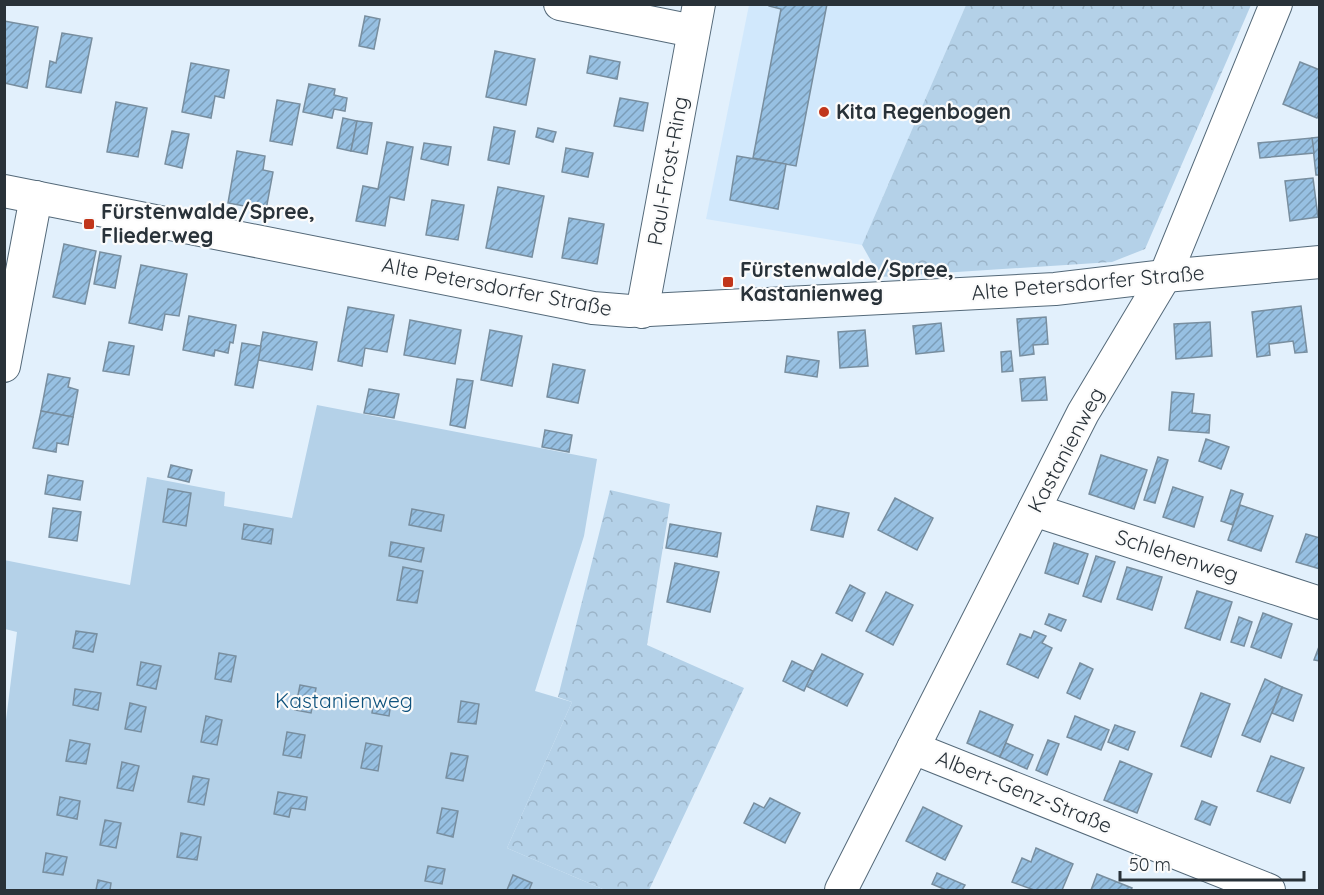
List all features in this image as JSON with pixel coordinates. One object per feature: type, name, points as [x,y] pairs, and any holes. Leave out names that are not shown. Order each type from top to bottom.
[{"type":"street","name":"Paul-Frost-Ring","points":[[560,4],[696,17],[642,312]]},
{"type":"street","name":"Kastanienweg","points":[[841,891],[1083,412],[1165,276],[1276,4]]},
{"type":"street","name":"Alte Petersdorfer Straße","points":[[4,191],[593,308],[642,312],[1055,289],[1320,262]]},
{"type":"street","points":[[4,366],[36,197]]},
{"type":"street","name":"Schlehenweg","points":[[1034,510],[1320,603]]},
{"type":"street","name":"Albert-Genz-Straße","points":[[913,748],[1269,891]]},
{"type":"shaded area","name":"Kita Regenbogen","points":[[749,5],[966,5],[862,245],[706,219]]},
{"type":"green space","points":[[966,5],[1251,5],[1145,249],[1112,262],[880,277],[862,245]]},
{"type":"green space","name":"Kastanienweg","points":[[317,405],[597,459],[584,536],[535,691],[572,702],[507,848],[605,890],[5,890],[4,736],[17,632],[5,629],[4,560],[130,585],[147,477],[225,492],[224,506],[292,518]]},
{"type":"green space","points":[[610,490],[670,504],[647,645],[744,688],[649,890],[605,890],[507,848],[572,702],[558,697]]},
{"type":"building","points":[[769,4],[827,4],[796,166],[753,158],[781,9],[769,6]]},
{"type":"building","points":[[365,16],[380,19],[374,49],[359,46]]},
{"type":"building","points":[[4,21],[38,27],[27,88],[4,83]]},
{"type":"building","points":[[62,33],[92,38],[81,93],[46,87],[50,61],[56,63]]},
{"type":"building","points":[[495,51],[535,59],[526,105],[486,97]]},
{"type":"building","points":[[590,56],[620,62],[617,79],[587,73]]},
{"type":"building","points":[[1300,62],[1320,70],[1320,112],[1317,118],[1283,104]]},
{"type":"building","points":[[191,63],[229,70],[224,98],[215,96],[211,118],[182,112]]},
{"type":"building","points":[[309,84],[335,89],[334,95],[347,98],[345,111],[334,109],[332,118],[303,112]]},
{"type":"building","points":[[620,98],[648,103],[643,131],[614,126]]},
{"type":"building","points":[[277,100],[300,104],[292,145],[270,141]]},
{"type":"building","points":[[116,102],[147,108],[138,157],[107,152]]},
{"type":"building","points":[[343,118],[357,121],[351,151],[337,148]]},
{"type":"building","points":[[357,121],[372,123],[367,154],[351,151]]},
{"type":"building","points":[[494,127],[515,131],[509,164],[488,160]]},
{"type":"building","points":[[538,128],[556,132],[553,142],[536,137]]},
{"type":"building","points":[[172,131],[189,134],[182,168],[165,164]]},
{"type":"building","points":[[1320,137],[1320,175],[1316,175],[1312,138]]},
{"type":"building","points":[[1312,138],[1314,153],[1260,158],[1258,143]]},
{"type":"building","points":[[387,142],[413,147],[404,200],[390,197],[385,226],[356,221],[363,186],[378,189]]},
{"type":"building","points":[[424,143],[451,147],[448,165],[421,159]]},
{"type":"building","points":[[566,148],[593,153],[588,177],[562,172]]},
{"type":"building","points":[[237,151],[265,156],[263,170],[273,172],[266,210],[228,203]]},
{"type":"building","points":[[737,156],[786,164],[778,209],[730,200]]},
{"type":"building","points":[[1313,178],[1318,217],[1290,221],[1285,181]]},
{"type":"building","points":[[498,187],[544,196],[532,257],[486,248]]},
{"type":"building","points":[[432,200],[464,205],[458,240],[426,235]]},
{"type":"building","points":[[569,218],[604,224],[597,264],[562,258]]},
{"type":"building","points":[[64,244],[96,251],[85,304],[53,297]]},
{"type":"building","points":[[100,252],[121,256],[115,288],[94,284]]},
{"type":"building","points":[[141,265],[187,274],[179,316],[165,314],[162,330],[129,323]]},
{"type":"building","points":[[1301,306],[1307,352],[1295,353],[1293,341],[1269,344],[1270,355],[1257,357],[1252,312]]},
{"type":"building","points":[[348,307],[394,315],[387,352],[365,348],[362,366],[338,361]]},
{"type":"building","points":[[189,316],[236,325],[233,343],[230,342],[228,353],[215,350],[214,356],[183,350]]},
{"type":"building","points":[[1046,317],[1048,344],[1033,345],[1034,354],[1020,356],[1017,319]]},
{"type":"building","points":[[410,320],[461,330],[455,364],[404,355]]},
{"type":"building","points":[[1210,322],[1212,356],[1176,359],[1174,324]]},
{"type":"building","points":[[941,323],[944,351],[916,354],[913,326]]},
{"type":"building","points":[[490,330],[522,336],[512,386],[481,380]]},
{"type":"building","points":[[865,330],[868,366],[840,368],[838,332]]},
{"type":"building","points":[[263,332],[317,342],[312,370],[258,360]]},
{"type":"building","points":[[109,342],[134,346],[129,375],[103,371]]},
{"type":"building","points":[[242,343],[261,346],[253,388],[235,385]]},
{"type":"building","points":[[1011,351],[1013,371],[1002,372],[1001,352]]},
{"type":"building","points":[[787,356],[819,361],[817,377],[785,372]]},
{"type":"building","points":[[553,364],[585,370],[578,403],[547,397]]},
{"type":"building","points":[[48,374],[70,378],[68,387],[78,390],[73,417],[41,411]]},
{"type":"building","points":[[1045,377],[1047,400],[1022,401],[1020,379]]},
{"type":"building","points":[[457,379],[473,381],[465,428],[450,425]]},
{"type":"building","points":[[369,389],[399,394],[394,418],[364,413]]},
{"type":"building","points":[[1172,392],[1194,394],[1192,413],[1210,415],[1209,433],[1169,430]]},
{"type":"building","points":[[41,411],[73,417],[68,445],[57,443],[56,452],[33,448]]},
{"type":"building","points":[[545,430],[572,435],[569,452],[542,447]]},
{"type":"building","points":[[1206,439],[1229,447],[1221,469],[1199,461]]},
{"type":"building","points":[[1101,455],[1147,470],[1134,509],[1089,494]]},
{"type":"building","points":[[1158,457],[1168,460],[1155,503],[1144,500]]},
{"type":"building","points":[[171,465],[192,470],[189,482],[168,477]]},
{"type":"building","points":[[48,475],[83,481],[80,500],[45,494]]},
{"type":"building","points":[[1173,487],[1203,497],[1194,527],[1163,517]]},
{"type":"building","points":[[168,489],[191,493],[186,526],[163,522]]},
{"type":"building","points":[[1231,490],[1243,494],[1233,525],[1221,521]]},
{"type":"building","points":[[895,498],[933,518],[917,550],[878,530]]},
{"type":"building","points":[[1240,505],[1273,516],[1261,551],[1228,540]]},
{"type":"building","points":[[817,506],[849,513],[843,537],[811,530]]},
{"type":"building","points":[[53,508],[81,512],[77,541],[49,537]]},
{"type":"building","points":[[412,509],[444,515],[441,531],[409,525]]},
{"type":"building","points":[[244,524],[273,529],[271,544],[242,539]]},
{"type":"building","points":[[670,524],[721,533],[717,557],[666,548]]},
{"type":"building","points":[[1306,534],[1320,538],[1320,569],[1296,562]]},
{"type":"building","points":[[391,542],[424,548],[421,562],[389,556]]},
{"type":"building","points":[[1054,543],[1088,554],[1078,584],[1045,573]]},
{"type":"building","points":[[1096,556],[1115,562],[1101,602],[1083,596]]},
{"type":"building","points":[[675,563],[719,572],[710,612],[667,602]]},
{"type":"building","points":[[403,567],[423,571],[417,603],[397,600]]},
{"type":"building","points":[[1127,567],[1162,577],[1152,610],[1117,599]]},
{"type":"building","points":[[850,585],[865,593],[852,621],[836,613]]},
{"type":"building","points":[[1197,591],[1232,602],[1220,640],[1185,628]]},
{"type":"building","points":[[886,592],[913,605],[893,645],[866,631]]},
{"type":"building","points":[[1263,613],[1292,624],[1281,658],[1251,647]]},
{"type":"building","points":[[1049,614],[1066,620],[1061,631],[1045,624]]},
{"type":"building","points":[[1239,617],[1252,622],[1244,646],[1231,642]]},
{"type":"building","points":[[76,631],[97,634],[93,652],[73,648]]},
{"type":"building","points":[[1034,631],[1046,636],[1042,643],[1052,648],[1038,678],[1007,664],[1020,634],[1031,638]]},
{"type":"building","points":[[1320,644],[1320,661],[1314,660]]},
{"type":"building","points":[[219,653],[236,656],[231,682],[215,679]]},
{"type":"building","points":[[822,654],[863,674],[847,706],[806,686]]},
{"type":"building","points":[[792,661],[813,671],[804,691],[783,681]]},
{"type":"building","points":[[141,662],[161,666],[156,689],[137,685]]},
{"type":"building","points":[[1080,663],[1093,669],[1080,699],[1067,693]]},
{"type":"building","points":[[1265,679],[1282,687],[1260,742],[1242,735]]},
{"type":"building","points":[[300,685],[316,688],[311,713],[295,710]]},
{"type":"building","points":[[1282,687],[1302,695],[1293,721],[1272,713]]},
{"type":"building","points":[[75,689],[101,693],[98,710],[73,705]]},
{"type":"building","points":[[1201,693],[1230,704],[1211,757],[1181,746]]},
{"type":"building","points":[[374,699],[391,702],[389,716],[372,713]]},
{"type":"building","points":[[461,701],[479,704],[476,724],[458,722]]},
{"type":"building","points":[[130,703],[146,707],[141,732],[125,729]]},
{"type":"building","points":[[980,711],[1013,725],[1000,757],[967,743]]},
{"type":"building","points":[[206,716],[222,720],[217,745],[201,742]]},
{"type":"building","points":[[1075,716],[1109,730],[1101,750],[1067,737]]},
{"type":"building","points":[[1115,725],[1135,732],[1128,750],[1108,742]]},
{"type":"building","points":[[287,732],[305,735],[301,758],[283,755]]},
{"type":"building","points":[[70,740],[90,744],[86,764],[66,761]]},
{"type":"building","points":[[1048,740],[1059,744],[1047,775],[1036,770]]},
{"type":"building","points":[[366,743],[382,746],[378,771],[361,768]]},
{"type":"building","points":[[1006,743],[1033,755],[1027,769],[1000,757]]},
{"type":"building","points":[[451,753],[468,756],[463,781],[446,778]]},
{"type":"building","points":[[1271,756],[1304,768],[1290,803],[1257,791]]},
{"type":"building","points":[[1120,761],[1152,774],[1137,813],[1104,800]]},
{"type":"building","points":[[122,762],[139,766],[133,791],[117,788]]},
{"type":"building","points":[[193,776],[209,779],[204,805],[188,802]]},
{"type":"building","points":[[278,792],[307,797],[305,810],[291,808],[289,817],[274,814]]},
{"type":"building","points":[[60,797],[80,801],[77,819],[57,815]]},
{"type":"building","points":[[770,798],[800,813],[785,843],[744,823],[754,803],[764,808]]},
{"type":"building","points":[[1202,801],[1217,807],[1210,825],[1195,819]]},
{"type":"building","points":[[923,807],[962,826],[945,860],[906,841]]},
{"type":"building","points":[[442,808],[458,811],[453,837],[437,833]]},
{"type":"building","points":[[105,820],[121,823],[116,848],[100,845]]},
{"type":"building","points":[[181,833],[201,837],[197,860],[177,857]]},
{"type":"building","points":[[1036,848],[1073,864],[1062,890],[1034,890],[1012,882],[1022,858],[1031,862]]},
{"type":"building","points":[[46,853],[67,857],[63,875],[43,872]]},
{"type":"building","points":[[428,866],[445,869],[442,884],[425,881]]},
{"type":"building","points":[[937,873],[965,885],[962,890],[946,890],[932,884]]},
{"type":"building","points":[[1097,874],[1132,888],[1131,890],[1091,890]]},
{"type":"building","points":[[513,875],[532,883],[529,890],[507,890]]},
{"type":"building","points":[[98,880],[111,883],[110,890],[96,890]]},
{"type":"place","name":"Kita Regenbogen","points":[[824,112]]},
{"type":"place","name":"Fürstenwalde/Spree, Fliederweg","points":[[89,224]]},
{"type":"place","name":"Fürstenwalde/Spree, Kastanienweg","points":[[728,282]]}]
